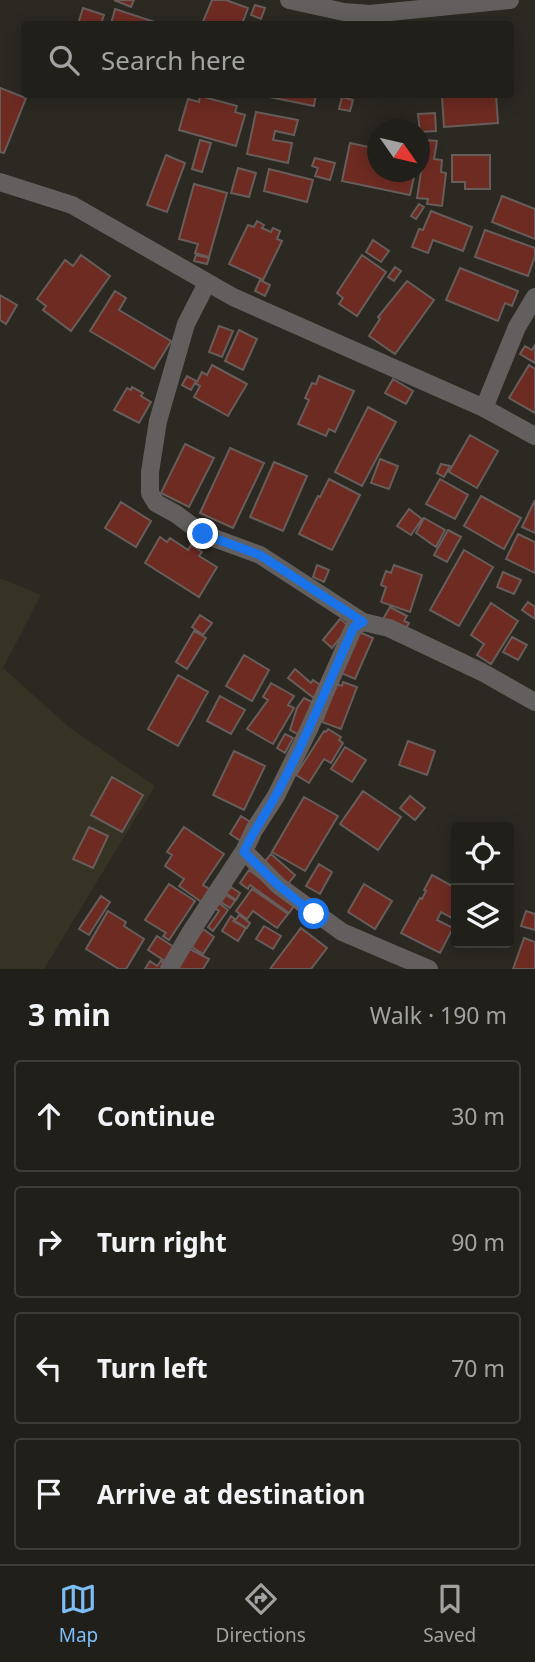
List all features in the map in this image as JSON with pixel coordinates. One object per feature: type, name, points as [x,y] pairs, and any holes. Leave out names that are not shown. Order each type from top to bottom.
[{"type":"street","points":[[289,0],[344,12],[370,14],[388,6],[510,0]]},
{"type":"street","points":[[0,182],[72,205],[233,297],[484,408],[535,436]]},
{"type":"street","points":[[207,283],[186,324],[158,421],[150,472],[152,497],[156,503],[203,534],[260,555],[363,622],[379,624],[401,634],[482,672],[535,702]]},
{"type":"street","points":[[484,408],[517,327],[535,297]]},
{"type":"street","points":[[169,969],[244,852],[254,830],[276,796],[354,627],[363,622]]},
{"type":"street","points":[[244,852],[279,886],[342,932],[429,969]]},
{"type":"shaded area","points":[[0,578],[41,595],[3,668],[70,728],[155,786],[44,969],[0,969]]},
{"type":"building","points":[[114,0],[134,0],[131,7]]},
{"type":"building","points":[[212,0],[226,0],[248,8],[243,21],[203,21]]},
{"type":"building","points":[[255,5],[265,8],[261,19],[251,15]]},
{"type":"building","points":[[83,8],[104,15],[102,21],[79,21]]},
{"type":"building","points":[[115,9],[152,21],[112,21]]},
{"type":"building","points":[[0,88],[26,98],[4,153],[0,152]]},
{"type":"building","points":[[200,98],[207,98],[237,106],[235,112],[245,115],[236,146],[179,130],[188,99],[199,102]]},
{"type":"building","points":[[274,98],[315,98],[314,106]]},
{"type":"building","points":[[342,98],[353,100],[350,111],[339,109]]},
{"type":"building","points":[[442,98],[496,98],[498,123],[444,127]]},
{"type":"building","points":[[256,112],[298,120],[294,135],[275,131],[273,140],[292,143],[288,163],[247,154]]},
{"type":"building","points":[[435,113],[436,131],[430,131],[430,119],[419,119],[418,114]]},
{"type":"building","points":[[200,140],[211,143],[202,172],[192,169]]},
{"type":"building","points":[[430,140],[437,141],[434,159],[442,160],[441,172],[446,173],[442,206],[427,204],[428,199],[417,198],[419,182],[430,182]]},
{"type":"building","points":[[350,143],[367,147],[367,182],[413,182],[410,195],[342,181]]},
{"type":"building","points":[[166,155],[185,163],[167,212],[147,205]]},
{"type":"building","points":[[452,155],[490,155],[490,189],[465,189],[465,182],[452,182]]},
{"type":"building","points":[[315,158],[335,163],[330,180],[315,176],[318,168],[312,166]]},
{"type":"building","points":[[238,168],[256,173],[249,197],[231,193]]},
{"type":"building","points":[[269,169],[313,180],[307,202],[264,191]]},
{"type":"building","points":[[194,184],[227,193],[209,257],[195,253],[198,244],[179,239]]},
{"type":"building","points":[[502,196],[535,209],[535,239],[492,222]]},
{"type":"building","points":[[419,204],[424,207],[416,219],[411,216]]},
{"type":"building","points":[[431,211],[472,227],[463,251],[433,240],[428,253],[412,247],[419,229],[423,230]]},
{"type":"building","points":[[257,221],[264,225],[262,228],[271,232],[273,228],[280,231],[277,239],[282,241],[263,280],[229,264],[248,225],[254,227]]},
{"type":"building","points":[[485,230],[535,248],[528,276],[475,257]]},
{"type":"building","points":[[373,240],[389,251],[381,262],[366,252]]},
{"type":"building","points":[[81,255],[110,276],[71,331],[43,310],[46,306],[37,299],[65,260],[73,266]]},
{"type":"building","points":[[196,255],[209,258],[207,264],[194,261]]},
{"type":"building","points":[[362,255],[386,272],[357,316],[339,304],[343,298],[337,293]]},
{"type":"building","points":[[395,267],[401,271],[394,281],[388,277]]},
{"type":"building","points":[[460,268],[518,291],[512,306],[505,303],[498,321],[446,300]]},
{"type":"building","points":[[260,280],[270,285],[265,296],[255,291]]},
{"type":"building","points":[[407,281],[434,300],[395,354],[369,336],[380,319],[378,317]]},
{"type":"building","points":[[115,291],[126,298],[119,310],[171,341],[154,369],[90,331]]},
{"type":"building","points":[[0,295],[17,305],[6,324],[0,320]]},
{"type":"building","points":[[219,326],[233,331],[222,357],[209,352]]},
{"type":"building","points":[[239,330],[257,339],[243,370],[225,361]]},
{"type":"building","points":[[535,345],[535,363],[520,354],[525,346],[532,350]]},
{"type":"building","points":[[212,365],[247,384],[228,416],[194,397],[200,386],[196,384],[202,372],[207,375]]},
{"type":"building","points":[[529,365],[535,369],[535,413],[509,398]]},
{"type":"building","points":[[187,376],[196,381],[191,390],[182,385]]},
{"type":"building","points":[[319,376],[354,391],[335,432],[329,429],[326,436],[298,424],[309,400],[305,398],[312,383],[316,384]]},
{"type":"building","points":[[393,379],[413,391],[406,404],[385,393]]},
{"type":"building","points":[[132,387],[143,393],[141,396],[151,402],[139,423],[114,410],[127,388],[131,390]]},
{"type":"building","points":[[368,407],[396,422],[362,486],[335,472]]},
{"type":"building","points":[[470,435],[498,451],[477,488],[449,472]]},
{"type":"building","points":[[185,444],[214,458],[189,507],[161,493]]},
{"type":"building","points":[[230,448],[264,463],[233,528],[200,513]]},
{"type":"building","points":[[380,459],[398,466],[389,489],[371,483]]},
{"type":"building","points":[[274,462],[307,476],[283,531],[250,517]]},
{"type":"building","points":[[441,464],[450,466],[444,477],[437,473]]},
{"type":"building","points":[[329,479],[360,495],[332,550],[299,534]]},
{"type":"building","points":[[440,479],[468,495],[455,519],[426,504]]},
{"type":"building","points":[[481,496],[521,518],[504,549],[464,526]]},
{"type":"building","points":[[535,500],[535,533],[522,527]]},
{"type":"building","points":[[121,502],[151,521],[136,547],[105,528]]},
{"type":"building","points":[[409,509],[422,519],[411,535],[397,526]]},
{"type":"building","points":[[424,518],[445,530],[436,547],[416,533]]},
{"type":"building","points":[[448,530],[461,537],[447,562],[434,555]]},
{"type":"building","points":[[518,534],[535,542],[535,573],[506,559]]},
{"type":"building","points":[[160,537],[167,542],[170,538],[188,550],[191,545],[202,552],[199,556],[217,567],[199,597],[145,563]]},
{"type":"building","points":[[464,550],[493,567],[459,626],[430,610]]},
{"type":"building","points":[[317,565],[329,570],[324,582],[313,577]]},
{"type":"building","points":[[394,565],[422,575],[410,612],[381,602],[386,587],[381,585],[386,571],[391,573]]},
{"type":"building","points":[[503,572],[521,580],[514,594],[497,587]]},
{"type":"building","points":[[528,602],[535,607],[535,619],[522,610]]},
{"type":"building","points":[[491,603],[518,621],[491,664],[477,655],[484,644],[471,635]]},
{"type":"building","points":[[390,607],[407,616],[404,621],[409,623],[405,630],[383,619]]},
{"type":"building","points":[[200,615],[212,623],[203,635],[192,627]]},
{"type":"building","points":[[340,619],[349,626],[332,648],[323,640]]},
{"type":"building","points":[[194,631],[206,638],[187,669],[176,662]]},
{"type":"building","points":[[357,631],[373,638],[355,679],[339,672]]},
{"type":"building","points":[[512,637],[527,645],[518,660],[503,652]]},
{"type":"building","points":[[244,655],[269,670],[252,701],[226,686]]},
{"type":"building","points":[[295,669],[311,683],[313,680],[323,687],[314,698],[288,678]]},
{"type":"building","points":[[178,675],[208,692],[178,746],[148,729]]},
{"type":"building","points":[[343,682],[357,687],[341,729],[322,722],[337,684],[342,686]]},
{"type":"building","points":[[271,683],[294,696],[288,705],[294,708],[273,744],[247,729],[268,700],[263,697]]},
{"type":"building","points":[[220,696],[245,710],[231,734],[207,721]]},
{"type":"building","points":[[304,698],[316,704],[299,735],[290,730],[297,708]]},
{"type":"building","points":[[328,729],[341,737],[339,740],[343,743],[331,763],[324,759],[309,783],[296,775],[324,731]]},
{"type":"building","points":[[285,734],[293,738],[285,753],[277,748]]},
{"type":"building","points":[[408,741],[435,751],[427,775],[399,765]]},
{"type":"building","points":[[345,747],[366,760],[352,782],[331,769]]},
{"type":"building","points":[[234,751],[265,766],[244,810],[213,795]]},
{"type":"building","points":[[112,777],[143,795],[122,832],[91,815]]},
{"type":"building","points":[[363,791],[401,817],[378,850],[340,824]]},
{"type":"building","points":[[410,796],[425,808],[415,820],[400,808]]},
{"type":"building","points":[[304,797],[338,816],[305,871],[272,852]]},
{"type":"building","points":[[241,816],[252,823],[241,841],[230,834]]},
{"type":"building","points":[[89,827],[108,836],[93,868],[73,859]]},
{"type":"building","points":[[184,827],[224,854],[203,885],[211,890],[203,903],[179,886],[184,879],[165,866],[172,855],[167,852]]},
{"type":"building","points":[[271,854],[295,875],[287,885],[263,864]]},
{"type":"building","points":[[319,864],[332,872],[320,894],[306,886]]},
{"type":"building","points":[[249,870],[296,903],[289,913],[250,885],[248,889],[240,883]]},
{"type":"building","points":[[432,875],[451,885],[451,917],[441,912],[437,920],[451,927],[440,953],[401,933],[420,898],[422,899],[426,891],[424,890]]},
{"type":"building","points":[[169,884],[195,901],[169,940],[163,936],[166,933],[145,920]]},
{"type":"building","points":[[364,884],[392,901],[375,929],[348,912]]},
{"type":"building","points":[[231,887],[240,893],[236,900],[226,893]]},
{"type":"building","points":[[252,889],[288,914],[277,928],[253,911],[247,919],[236,911]]},
{"type":"building","points":[[226,895],[235,901],[230,908],[221,902]]},
{"type":"building","points":[[101,896],[110,902],[89,935],[79,929]]},
{"type":"building","points":[[219,903],[228,910],[213,931],[208,927],[219,911],[215,908]]},
{"type":"building","points":[[108,911],[126,922],[124,926],[144,939],[126,969],[119,969],[86,949]]},
{"type":"building","points":[[526,911],[535,914],[535,930],[521,926]]},
{"type":"building","points":[[239,915],[250,923],[247,928],[235,921]]},
{"type":"building","points":[[231,916],[235,919],[233,921],[246,928],[238,941],[222,931]]},
{"type":"building","points":[[264,926],[281,936],[273,949],[256,939]]},
{"type":"building","points":[[301,928],[327,948],[311,969],[270,969]]},
{"type":"building","points":[[203,929],[214,937],[203,954],[192,947]]},
{"type":"building","points":[[157,936],[174,947],[165,961],[148,950]]},
{"type":"building","points":[[524,938],[535,942],[535,969],[513,969]]},
{"type":"building","points":[[190,949],[209,959],[203,969],[178,969]]},
{"type":"building","points":[[150,961],[157,966],[161,961],[165,964],[162,969],[145,969]]},
{"type":"route","points":[[203,534],[260,555],[363,622],[354,627],[309,729],[276,796],[254,830],[244,852],[253,863],[314,914]]}]
